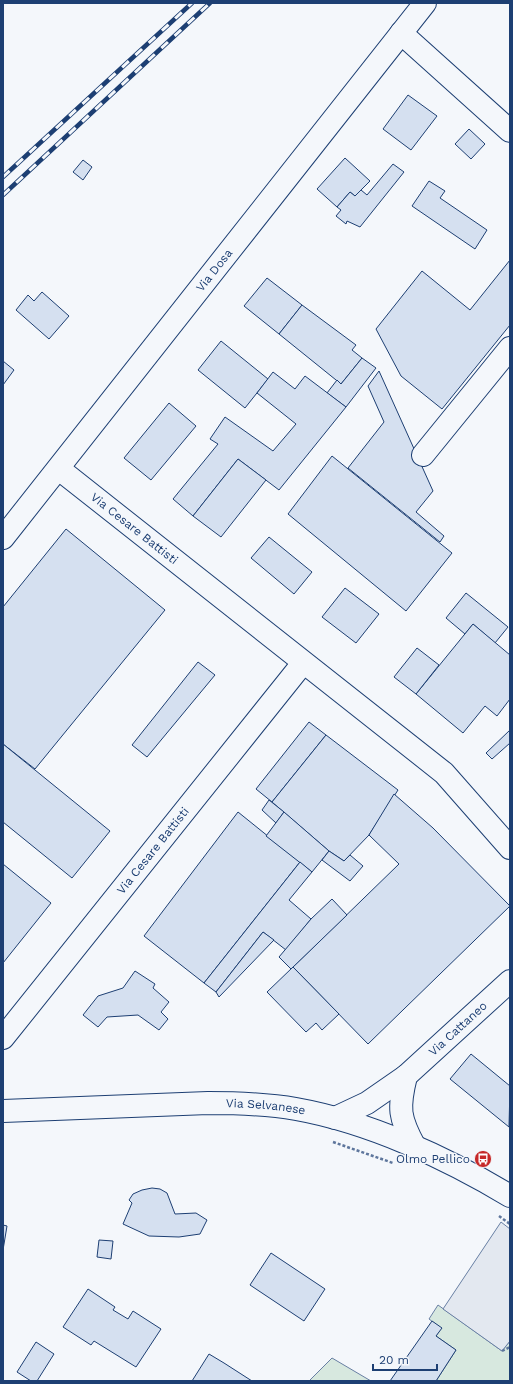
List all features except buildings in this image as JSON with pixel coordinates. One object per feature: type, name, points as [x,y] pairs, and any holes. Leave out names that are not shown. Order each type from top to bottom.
[{"type":"street","name":"Via Dosa","points":[[3,538],[424,3]]},
{"type":"street","points":[[401,33],[510,130]]},
{"type":"street","points":[[424,455],[510,348]]},
{"type":"street","name":"Via Cesare Battisti","points":[[59,468],[303,663],[444,773],[510,848]]},
{"type":"street","name":"Via Cesare Battisti","points":[[3,1038],[303,663]]},
{"type":"street","name":"Via Cattaneo","points":[[335,1118],[367,1104],[406,1076],[510,981]]},
{"type":"street","points":[[406,1076],[401,1096],[401,1118],[415,1147]]},
{"type":"street","name":"Via Cattaneo","points":[[366,1128],[370,1117],[394,1093],[406,1076]]},
{"type":"street","name":"Via Selvanese","points":[[3,1110],[154,1104],[239,1103],[296,1109],[335,1118],[415,1147],[478,1177],[510,1196]]},
{"type":"path","points":[[331,1142],[398,1165]]},
{"type":"path","points":[[494,1213],[510,1224]]},
{"type":"path","points":[[502,1351],[510,1347]]},
{"type":"shaded area","points":[[501,1222],[510,1229],[510,1341],[502,1351],[443,1309]]},
{"type":"shaded area","points":[[438,1305],[502,1351],[510,1341],[510,1381],[436,1381],[456,1350],[436,1336],[441,1328],[429,1319]]},
{"type":"shaded area","points":[[332,1358],[371,1381],[309,1381]]},
{"type":"railway","points":[[3,177],[192,3]]},
{"type":"railway","points":[[3,195],[210,3]]},
{"type":"place","name":"Olmo Pellico","points":[[483,1159]]}]
